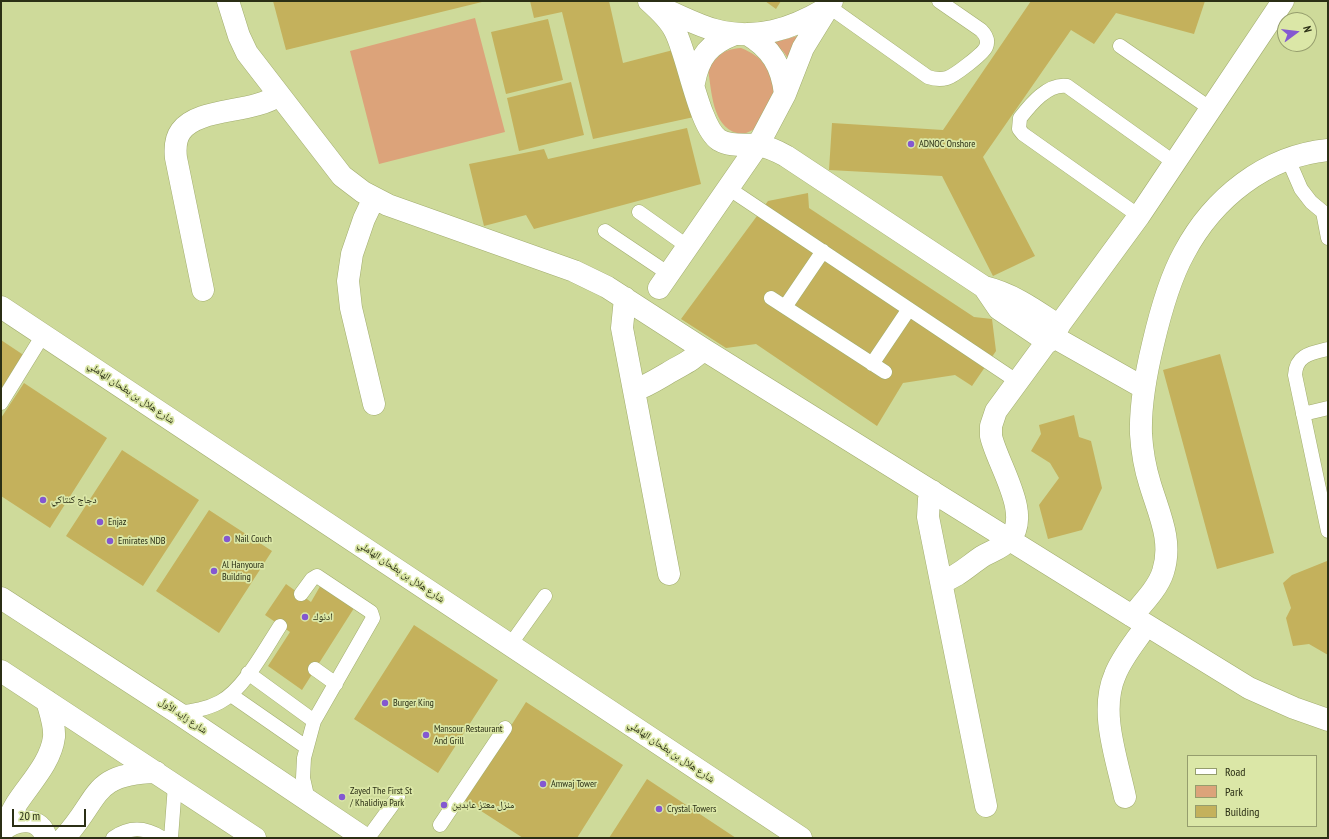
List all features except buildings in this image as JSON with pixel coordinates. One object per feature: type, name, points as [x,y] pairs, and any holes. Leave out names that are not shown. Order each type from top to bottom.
[{"type":"street","points":[[228,1],[238,36],[246,53],[342,176],[374,198],[574,271],[607,286],[703,349],[1249,688],[1294,708],[1328,720]]},
{"type":"street","points":[[941,582],[956,576],[1009,540],[1016,528],[1018,512],[993,446],[991,426],[996,411],[1139,216],[1283,1]]},
{"type":"street","points":[[651,3],[715,30],[741,34],[760,42],[774,59],[783,79],[785,94]]},
{"type":"street","points":[[651,3],[674,29],[694,84],[702,114],[710,132],[719,140],[732,145],[758,145],[774,149],[786,156],[984,287],[998,290],[1020,300],[1053,334],[1144,388]]},
{"type":"street","points":[[694,84],[696,70],[702,57],[711,46],[722,39],[741,34],[777,32],[808,19],[830,4]]},
{"type":"street","points":[[664,281],[758,145],[785,94],[803,48],[830,4]]},
{"type":"street","points":[[203,290],[176,158],[175,144],[181,131],[192,122],[203,117],[256,106],[279,95]]},
{"type":"street","points":[[1125,797],[1108,719],[1108,702],[1115,674],[1150,593],[1163,573],[1168,549],[1164,527],[1144,460],[1141,433],[1144,388],[1158,324],[1169,289],[1184,253],[1200,227],[1218,205],[1248,179],[1288,159],[1328,150]]},
{"type":"street","points":[[374,198],[364,218],[352,254],[348,281],[351,308],[374,404]]},
{"type":"street","points":[[625,298],[622,328],[669,574]]},
{"type":"street","name":"شارع هلال بن بطحان الهاملي","points":[[1,307],[801,838]]},
{"type":"street","points":[[634,390],[648,386],[684,366],[703,349]]},
{"type":"street","points":[[932,491],[929,499],[928,517],[986,806]]},
{"type":"street","name":"شارع زايد الأول","points":[[1,598],[178,713],[364,838]]},
{"type":"street","points":[[1,671],[255,838]]},
{"type":"street","points":[[1,832],[12,811],[52,749],[54,736],[53,722],[48,701]]},
{"type":"street","points":[[64,838],[95,795],[106,784],[118,777],[132,773],[156,772]]},
{"type":"street","points":[[1,832],[9,824],[19,820],[30,821],[39,826],[46,838]]},
{"type":"lane","points":[[830,4],[928,77],[941,79],[953,75],[966,65],[984,50],[987,42],[986,35],[981,30],[939,1]]},
{"type":"lane","points":[[1120,46],[1211,109]]},
{"type":"lane","points":[[1139,216],[1023,134],[1019,129],[1020,118],[1049,89],[1059,85],[1067,86],[1175,163]]},
{"type":"lane","points":[[1288,159],[1301,189],[1311,202],[1325,210],[1328,238]]},
{"type":"lane","points":[[728,188],[1018,382]]},
{"type":"lane","points":[[640,212],[688,246]]},
{"type":"lane","points":[[605,231],[664,281]]},
{"type":"lane","points":[[785,307],[823,251]]},
{"type":"lane","points":[[771,298],[885,372]]},
{"type":"lane","points":[[872,364],[909,309]]},
{"type":"lane","points":[[1,403],[43,335]]},
{"type":"lane","points":[[1328,349],[1304,355],[1299,360],[1295,375],[1303,414],[1322,478],[1328,531]]},
{"type":"lane","points":[[1303,414],[1328,408]]},
{"type":"lane","points":[[301,594],[312,578],[317,576],[371,612],[373,616],[372,623],[314,722],[306,747],[303,778],[308,800]]},
{"type":"lane","points":[[510,645],[545,596]]},
{"type":"lane","points":[[178,713],[207,708],[231,695],[280,635]]},
{"type":"lane","points":[[318,665],[338,680]]},
{"type":"lane","points":[[248,674],[314,722]]},
{"type":"lane","points":[[231,695],[306,747]]},
{"type":"lane","points":[[440,825],[505,728]]},
{"type":"lane","points":[[171,838],[174,785]]},
{"type":"lane","points":[[368,838],[398,797]]},
{"type":"lane","points":[[113,838],[128,830],[138,829],[147,830],[162,838]]},
{"type":"green space","points":[[475,18],[505,132],[379,164],[350,51]]},
{"type":"green space","points":[[801,35],[790,61],[783,51],[772,43]]},
{"type":"green space","points":[[741,48],[760,59],[770,74],[776,89],[766,113],[759,125],[749,132],[737,133],[722,123],[718,116],[712,98],[708,70],[721,54],[730,50]]},
{"type":"place","name":"ADNOC Onshore","points":[[911,144]]},
{"type":"place","name":"دجاج كنتاكي","points":[[43,500]]},
{"type":"place","name":"Enjaz","points":[[100,522]]},
{"type":"place","name":"Nail Couch","points":[[227,539]]},
{"type":"place","name":"Emirates NDB","points":[[110,541]]},
{"type":"place","name":"Al Hanyoura Building","points":[[214,571]]},
{"type":"place","name":"ادنوك","points":[[305,617]]},
{"type":"place","name":"Burger King","points":[[385,703]]},
{"type":"place","name":"Mansour Restaurant And Grill","points":[[426,735]]},
{"type":"place","name":"Amwaj Tower","points":[[543,784]]},
{"type":"place","name":"Zayed The First St / Khalidiya Park","points":[[342,797]]},
{"type":"place","name":"منزل معتز عابدين","points":[[444,805]]},
{"type":"place","name":"Crystal Towers","points":[[659,809]]}]
